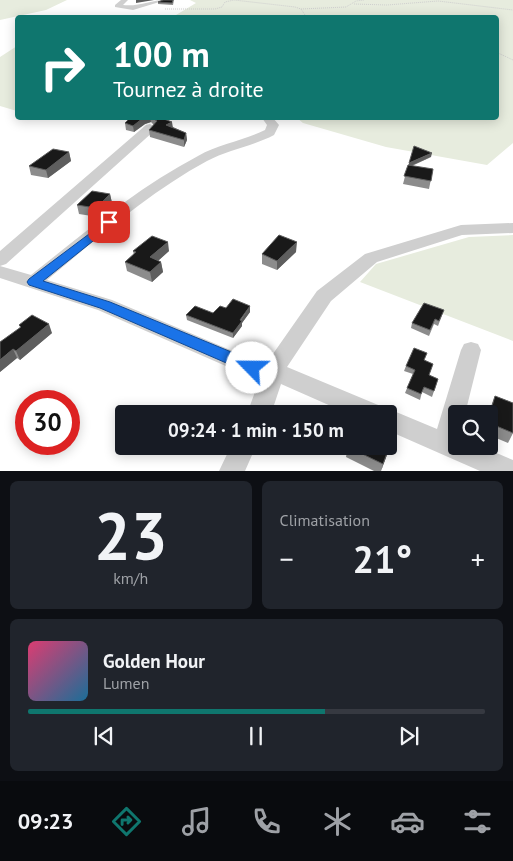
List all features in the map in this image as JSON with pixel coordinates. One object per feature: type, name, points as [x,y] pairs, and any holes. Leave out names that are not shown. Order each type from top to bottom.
[{"type":"street","points":[[125,0],[117,6],[129,8],[146,7],[163,0]]},
{"type":"street","points":[[126,15],[141,12],[146,7]]},
{"type":"street","points":[[34,282],[159,184],[203,158],[233,144],[255,139],[270,132],[273,125],[269,120]]},
{"type":"street","points":[[0,260],[150,128]]},
{"type":"street","points":[[263,405],[273,371],[324,296],[371,258],[461,230],[513,228]]},
{"type":"street","points":[[0,272],[105,305],[252,368],[273,371],[354,405]]},
{"type":"street","points":[[397,423],[510,471]]},
{"type":"street","points":[[232,471],[240,455]]},
{"type":"lane","points":[[445,443],[471,350]]},
{"type":"path","points":[[146,7],[215,9],[230,0],[301,9],[336,8],[354,4],[387,5],[438,2],[513,10]]},
{"type":"path","points":[[354,4],[356,1],[364,0]]},
{"type":"path","points":[[301,9],[304,15]]},
{"type":"path","points":[[499,54],[513,60]]},
{"type":"shaded area","points":[[0,0],[67,0],[46,10],[15,15],[15,17],[0,20]]},
{"type":"shaded area","points":[[190,0],[513,0],[513,143],[487,165],[386,147],[303,123],[299,120],[499,120],[499,15],[176,15],[196,3]]},
{"type":"shaded area","points":[[15,47],[15,110],[0,106],[0,57]]},
{"type":"shaded area","points":[[513,235],[513,341],[360,282],[376,264],[469,237]]},
{"type":"building","points":[[173,0],[172,3],[158,2]]},
{"type":"building","points":[[128,120],[140,120],[133,126],[125,123]]},
{"type":"building","points":[[155,120],[172,122],[166,125],[186,133],[184,140],[149,130],[157,121]]},
{"type":"building","points":[[414,146],[432,153],[409,163]]},
{"type":"building","points":[[53,149],[69,152],[46,170],[29,166]]},
{"type":"building","points":[[408,165],[433,169],[431,181],[404,176]]},
{"type":"building","points":[[92,191],[110,194],[96,208],[77,205]]},
{"type":"building","points":[[279,235],[297,242],[277,261],[262,254]]},
{"type":"building","points":[[152,236],[168,242],[150,257],[161,262],[150,272],[125,262],[136,252],[133,251]]},
{"type":"building","points":[[233,299],[250,306],[233,333],[186,315],[195,306],[213,313],[220,306],[226,308]]},
{"type":"building","points":[[424,303],[444,310],[439,321],[435,319],[430,330],[412,323]]},
{"type":"building","points":[[32,315],[49,324],[16,351],[13,349],[0,360],[0,342],[21,327],[19,325]]},
{"type":"building","points":[[414,348],[427,353],[424,360],[433,364],[429,375],[438,379],[434,391],[424,387],[421,394],[407,388],[415,370],[406,366]]},
{"type":"building","points":[[495,396],[513,403],[513,433],[498,427],[498,405],[492,405]]},
{"type":"building","points":[[364,455],[386,455],[383,464]]},
{"type":"route","points":[[109,222],[34,282],[105,305],[252,368]]}]
